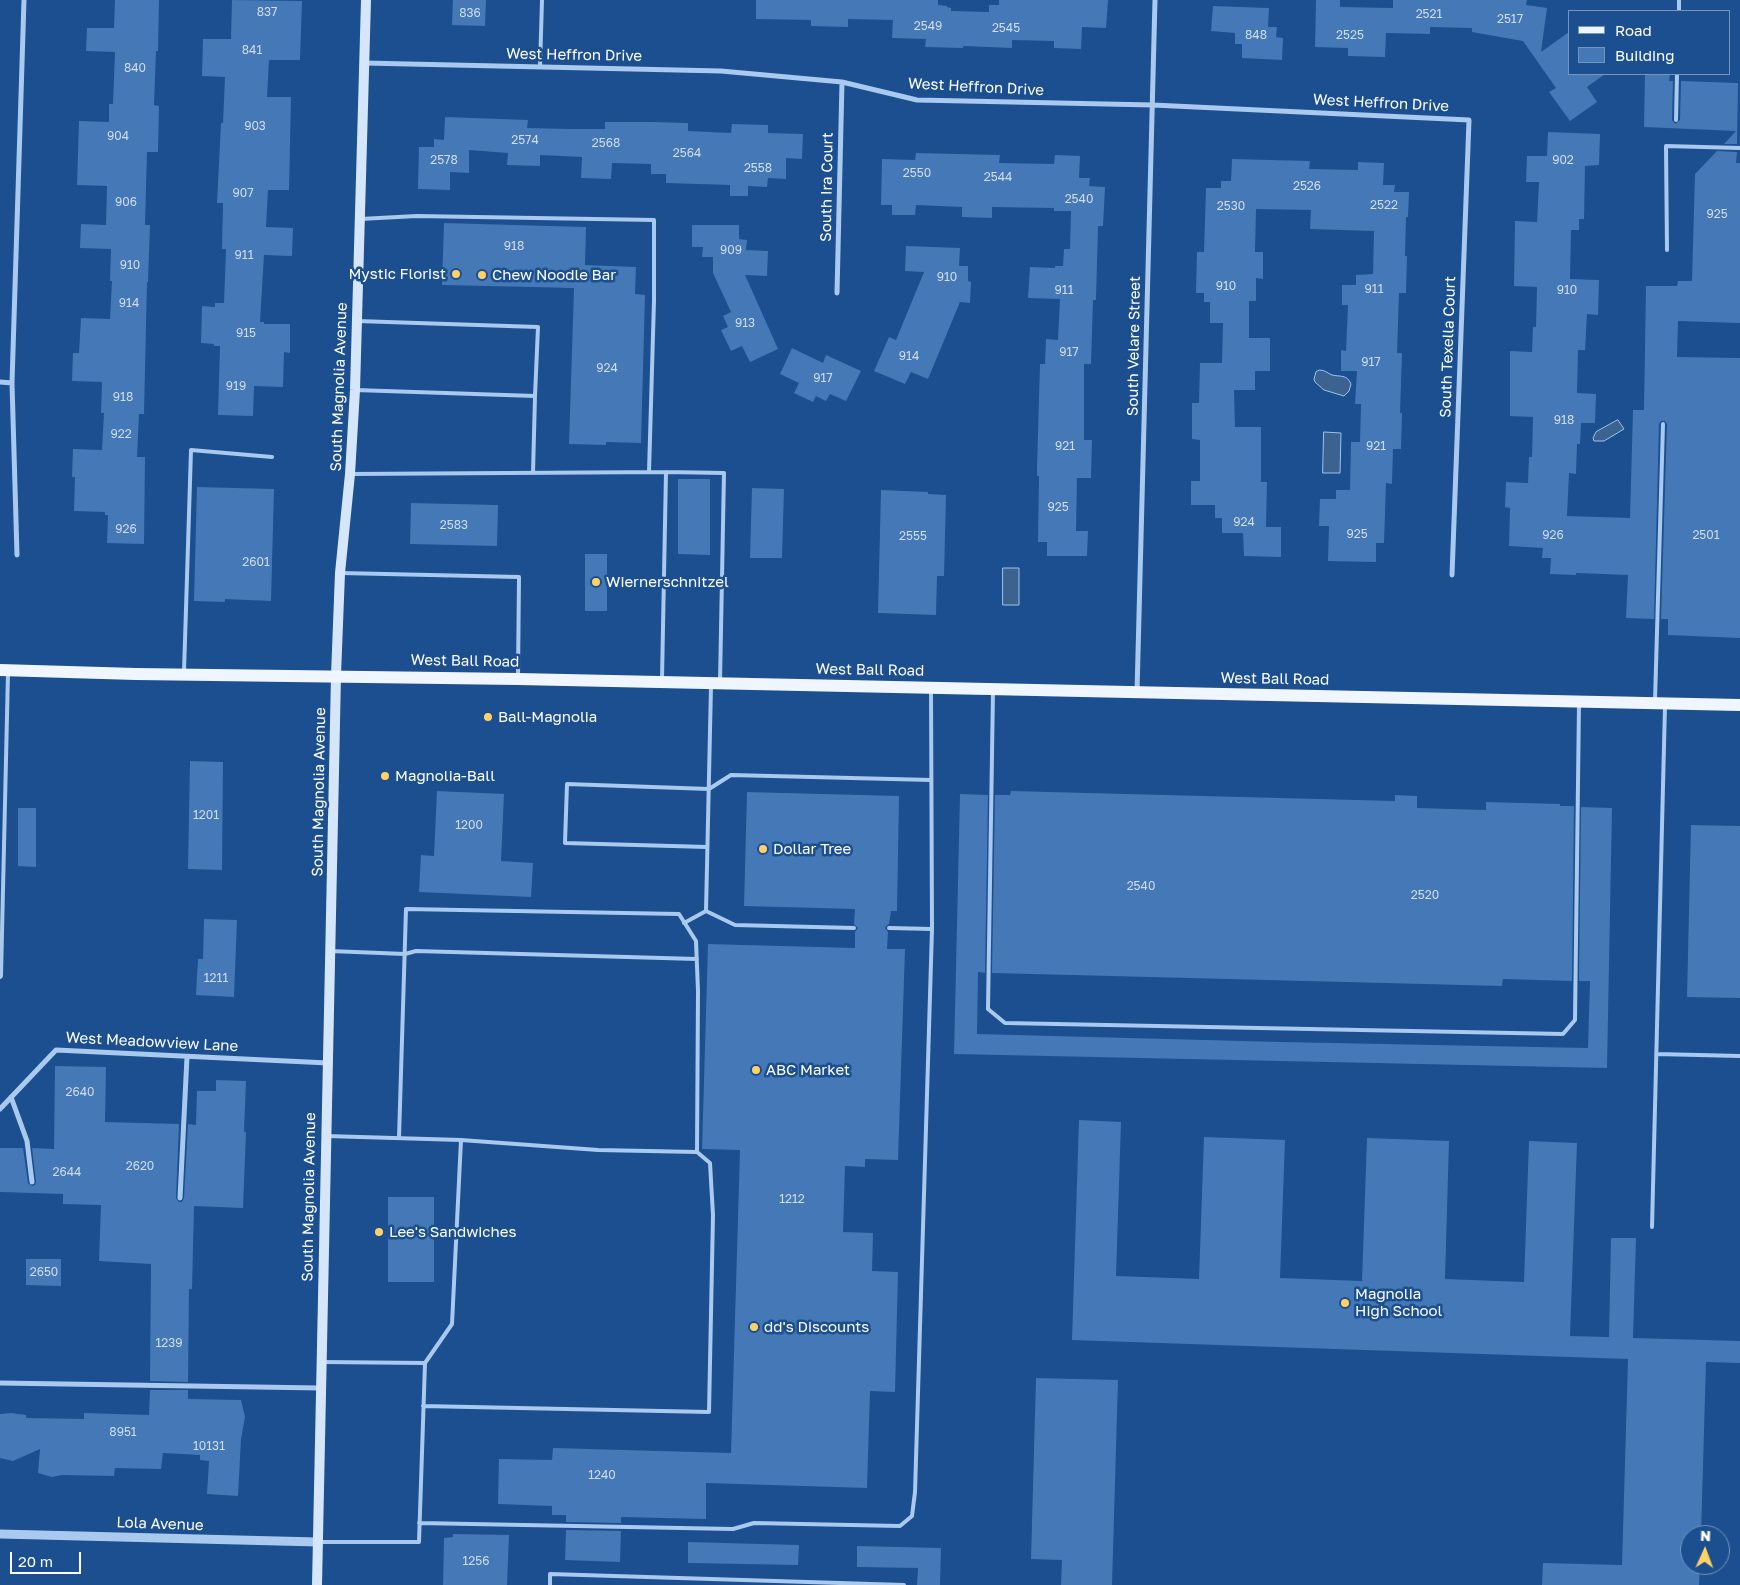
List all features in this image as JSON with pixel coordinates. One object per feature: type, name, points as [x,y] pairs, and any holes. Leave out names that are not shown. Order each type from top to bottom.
[{"type":"main road","name":"South Magnolia Avenue","points":[[317,1585],[336,676],[340,573],[350,474],[355,390],[366,0]]},
{"type":"main road","name":"West Ball Road","points":[[4,670],[1740,705]]},
{"type":"street","points":[[17,555],[12,383],[24,0]]},
{"type":"street","name":"South Velare Street","points":[[1137,692],[1155,0]]},
{"type":"street","name":"West Heffron Drive","points":[[364,63],[721,71],[842,82],[917,100],[1152,105],[1470,120]]},
{"type":"street","name":"South Ira Court","points":[[838,293],[842,82]]},
{"type":"street","name":"South Texella Court","points":[[1452,575],[1470,120]]},
{"type":"street","points":[[0,382],[12,383]]},
{"type":"street","name":"West Meadowview Lane","points":[[0,1109],[56,1050],[328,1063]]},
{"type":"street","points":[[180,1198],[187,1056]]},
{"type":"street","points":[[11,1097],[27,1142],[32,1182]]},
{"type":"street","points":[[0,1383],[320,1388]]},
{"type":"street","name":"Lola Avenue","points":[[0,1534],[318,1542]]},
{"type":"lane","points":[[540,67],[542,0]]},
{"type":"lane","points":[[1676,120],[1677,75]]},
{"type":"lane","points":[[1667,250],[1666,146],[1740,148]]},
{"type":"lane","points":[[360,218],[417,216],[654,220],[654,301],[649,472]]},
{"type":"lane","points":[[357,321],[538,327],[533,474]]},
{"type":"lane","points":[[355,390],[535,396]]},
{"type":"lane","points":[[1652,1227],[1657,1054],[1663,424]]},
{"type":"lane","points":[[184,674],[191,450],[272,457]]},
{"type":"lane","points":[[662,682],[666,472]]},
{"type":"lane","points":[[350,474],[724,473],[709,789],[706,911]]},
{"type":"lane","points":[[340,573],[519,577],[518,679]]},
{"type":"lane","points":[[0,977],[4,670]]},
{"type":"lane","points":[[419,1523],[733,1529],[754,1523],[900,1526],[912,1516],[915,1492],[932,929],[931,688]]},
{"type":"lane","points":[[993,689],[988,1009],[1006,1023],[1563,1034],[1575,1020],[1579,702]]},
{"type":"lane","points":[[707,847],[565,843],[567,784],[709,789],[731,775],[931,780]]},
{"type":"lane","points":[[399,1138],[406,909],[678,914],[696,941],[698,991],[697,1152]]},
{"type":"lane","points":[[684,923],[706,911]]},
{"type":"lane","points":[[706,911],[735,925],[854,928]]},
{"type":"lane","points":[[889,928],[932,929]]},
{"type":"lane","points":[[330,951],[405,954],[416,951],[696,959]]},
{"type":"lane","points":[[1657,1054],[1740,1056]]},
{"type":"lane","points":[[326,1136],[461,1140],[598,1150],[697,1152],[710,1163],[713,1215],[708,1412],[423,1406]]},
{"type":"lane","points":[[318,1542],[419,1542],[425,1363],[452,1324],[461,1140]]},
{"type":"lane","points":[[321,1362],[425,1363]]},
{"type":"lane","points":[[550,1585],[550,1574],[904,1585]]},
{"type":"water","points":[[1320,370],[1332,375],[1343,376],[1351,384],[1349,391],[1344,396],[1324,390],[1314,379],[1316,372]]},
{"type":"water","points":[[1618,420],[1624,429],[1604,441],[1594,441],[1593,438],[1596,432]]},
{"type":"water","points":[[1324,432],[1341,433],[1340,473],[1323,473]]},
{"type":"water","points":[[1003,568],[1019,568],[1019,605],[1003,605]]},
{"type":"building","points":[[115,0],[159,0],[154,105],[159,106],[158,152],[147,152],[145,225],[150,225],[144,414],[139,414],[137,457],[145,457],[144,544],[107,543],[108,515],[105,515],[105,512],[74,511],[75,477],[72,477],[73,449],[102,450],[104,413],[101,413],[102,382],[72,381],[73,353],[79,353],[81,318],[110,319],[111,249],[80,248],[81,224],[106,225],[107,186],[77,185],[79,121],[109,122],[109,104],[113,104],[115,52],[86,51],[87,28],[114,28]]},
{"type":"building","points":[[232,0],[302,1],[300,60],[269,60],[267,97],[291,97],[289,190],[268,190],[266,227],[293,228],[292,256],[264,255],[260,322],[264,322],[264,324],[290,324],[290,353],[284,352],[283,387],[254,386],[253,416],[218,415],[220,346],[201,343],[202,306],[215,307],[215,303],[224,303],[226,249],[222,249],[223,203],[217,203],[225,77],[202,76],[203,39],[231,39]]},
{"type":"building","points":[[453,0],[486,0],[485,26],[452,25]]},
{"type":"building","points":[[756,0],[938,0],[938,5],[947,6],[951,8],[951,11],[989,12],[989,5],[999,5],[999,0],[1108,0],[1106,28],[1082,27],[1081,49],[1054,48],[1054,41],[1012,40],[1012,48],[925,47],[926,39],[892,38],[893,20],[848,19],[848,27],[811,26],[811,20],[756,19]]},
{"type":"building","points":[[1316,0],[1340,0],[1340,7],[1393,8],[1393,0],[1527,0],[1526,5],[1547,8],[1541,52],[1568,33],[1568,75],[1604,75],[1587,87],[1597,102],[1570,121],[1549,92],[1556,88],[1523,41],[1472,32],[1472,28],[1430,27],[1430,34],[1386,33],[1385,57],[1348,56],[1348,48],[1315,47]]},
{"type":"building","points":[[1213,6],[1269,8],[1268,27],[1277,27],[1276,37],[1283,38],[1282,60],[1242,58],[1242,44],[1235,44],[1235,33],[1211,31]]},
{"type":"building","points":[[1645,75],[1670,75],[1669,81],[1673,81],[1672,120],[1675,124],[1680,120],[1681,81],[1738,83],[1737,144],[1724,144],[1736,131],[1644,127]]},
{"type":"building","points":[[445,117],[528,120],[527,128],[605,129],[605,122],[652,122],[688,123],[688,131],[731,133],[732,124],[768,125],[768,133],[803,134],[802,159],[786,158],[786,179],[768,178],[767,187],[748,186],[748,196],[730,196],[730,185],[666,183],[666,174],[651,174],[651,164],[612,163],[611,179],[581,178],[582,157],[540,155],[540,166],[507,165],[508,153],[469,150],[469,173],[450,172],[450,190],[418,189],[419,147],[434,147],[434,139],[444,140]]},
{"type":"building","points":[[1548,132],[1600,134],[1599,165],[1585,166],[1584,219],[1579,219],[1579,230],[1571,230],[1570,279],[1599,280],[1598,315],[1587,314],[1585,350],[1578,350],[1577,393],[1596,394],[1595,423],[1581,423],[1580,444],[1577,444],[1576,474],[1569,473],[1567,516],[1630,518],[1633,410],[1644,410],[1646,286],[1677,286],[1678,281],[1692,281],[1695,174],[1717,151],[1737,152],[1736,163],[1740,163],[1740,323],[1678,321],[1677,357],[1740,358],[1740,638],[1668,635],[1668,619],[1661,619],[1667,424],[1665,421],[1661,421],[1659,424],[1654,619],[1626,618],[1628,575],[1550,574],[1551,558],[1542,558],[1543,548],[1509,546],[1510,508],[1505,507],[1506,482],[1528,483],[1529,457],[1532,457],[1533,417],[1510,416],[1510,351],[1532,352],[1533,327],[1536,327],[1537,287],[1514,286],[1515,221],[1537,222],[1539,182],[1526,182],[1527,156],[1547,156]]},
{"type":"building","points":[[916,153],[1000,155],[999,163],[1054,164],[1055,155],[1080,156],[1079,178],[1090,178],[1089,186],[1105,187],[1103,226],[1098,226],[1096,300],[1093,300],[1091,364],[1084,364],[1084,440],[1092,440],[1091,478],[1077,478],[1076,531],[1088,531],[1087,556],[1047,556],[1047,542],[1038,542],[1039,476],[1037,476],[1037,468],[1040,364],[1045,364],[1046,339],[1058,340],[1060,299],[1028,298],[1030,267],[1055,268],[1055,266],[1063,266],[1064,249],[1070,249],[1071,211],[1054,211],[1054,208],[992,207],[992,218],[962,217],[962,207],[916,205],[915,215],[892,215],[892,205],[881,205],[882,159],[915,160]]},
{"type":"building","points":[[1232,159],[1310,161],[1309,169],[1358,170],[1358,162],[1384,163],[1383,185],[1395,185],[1394,192],[1409,192],[1408,217],[1406,217],[1406,293],[1399,293],[1397,353],[1402,353],[1401,449],[1393,449],[1392,484],[1386,483],[1384,543],[1376,543],[1376,562],[1328,561],[1329,526],[1319,526],[1320,499],[1336,499],[1336,490],[1350,490],[1351,442],[1360,442],[1361,404],[1355,404],[1357,371],[1341,371],[1341,350],[1346,351],[1348,305],[1342,305],[1342,285],[1356,285],[1356,275],[1373,274],[1374,231],[1310,229],[1311,210],[1256,209],[1255,252],[1263,252],[1263,279],[1256,278],[1256,301],[1249,301],[1249,338],[1270,338],[1270,371],[1255,371],[1255,390],[1234,390],[1235,427],[1261,427],[1261,482],[1267,482],[1266,527],[1281,527],[1281,557],[1244,556],[1243,533],[1222,533],[1222,518],[1215,518],[1215,505],[1191,505],[1191,481],[1200,481],[1200,440],[1192,439],[1192,403],[1199,403],[1200,363],[1222,363],[1223,323],[1210,323],[1210,302],[1204,302],[1204,293],[1196,293],[1197,252],[1204,252],[1206,188],[1221,188],[1221,181],[1231,181]]},
{"type":"building","points":[[444,223],[586,227],[585,265],[636,267],[635,294],[645,295],[641,443],[606,442],[606,445],[569,444],[574,288],[442,285]]},
{"type":"building","points":[[692,225],[739,225],[739,239],[747,240],[746,250],[768,251],[767,276],[745,275],[778,349],[750,362],[742,346],[731,351],[721,330],[728,327],[723,316],[731,312],[713,273],[713,257],[702,257],[703,247],[692,247]]},
{"type":"building","points":[[906,246],[960,248],[959,266],[968,266],[968,281],[971,282],[970,303],[960,302],[928,379],[911,372],[905,384],[874,371],[889,337],[896,340],[924,272],[905,271]]},
{"type":"building","points":[[792,348],[823,363],[826,355],[861,371],[846,401],[830,394],[826,401],[816,396],[813,402],[794,393],[799,383],[780,374]]},
{"type":"building","points":[[678,479],[710,479],[710,555],[678,554]]},
{"type":"building","points":[[197,487],[274,489],[271,601],[225,599],[225,602],[194,601]]},
{"type":"building","points":[[752,488],[784,489],[782,558],[750,558]]},
{"type":"building","points":[[881,490],[928,492],[928,494],[946,495],[944,576],[937,576],[936,615],[878,613]]},
{"type":"building","points":[[411,503],[498,505],[497,546],[410,544]]},
{"type":"building","name":"Wiernerschnitzel","points":[[585,554],[607,554],[607,611],[585,611]]},
{"type":"building","points":[[190,761],[223,762],[222,870],[188,869]]},
{"type":"building","points":[[437,791],[504,794],[501,861],[533,863],[531,897],[419,892],[421,855],[434,856]]},
{"type":"building","points":[[1011,791],[1395,801],[1395,795],[1417,796],[1417,808],[1486,810],[1486,802],[1574,806],[1572,981],[1503,979],[1502,986],[992,973],[995,795],[1010,795]]},
{"type":"building","points":[[747,792],[899,796],[897,911],[891,911],[889,924],[885,928],[888,932],[887,949],[905,949],[898,1160],[865,1159],[865,1167],[845,1166],[843,1232],[873,1233],[872,1271],[898,1272],[895,1392],[870,1391],[867,1488],[706,1483],[706,1519],[621,1517],[621,1523],[566,1522],[566,1515],[552,1515],[552,1506],[498,1504],[499,1459],[552,1460],[553,1448],[731,1453],[740,1150],[702,1149],[708,944],[855,948],[855,932],[858,928],[854,924],[855,909],[744,906]]},
{"type":"building","points":[[960,794],[988,795],[985,973],[978,972],[977,1034],[1281,1042],[1588,1048],[1590,981],[1579,981],[1581,807],[1612,808],[1607,1068],[954,1054]]},
{"type":"building","points":[[18,808],[36,808],[36,867],[18,866]]},
{"type":"building","points":[[1691,825],[1740,826],[1740,998],[1687,997]]},
{"type":"building","points":[[204,919],[237,920],[234,997],[196,995],[198,959],[203,959]]},
{"type":"building","points":[[55,1066],[106,1067],[105,1122],[179,1124],[176,1198],[179,1202],[182,1202],[184,1198],[188,1124],[196,1125],[197,1091],[216,1091],[216,1080],[246,1081],[243,1208],[194,1206],[192,1289],[189,1289],[188,1382],[150,1381],[151,1264],[99,1261],[101,1205],[63,1204],[63,1194],[0,1192],[0,1148],[23,1148],[28,1183],[32,1186],[36,1182],[32,1148],[54,1149]]},
{"type":"building","points":[[1079,1120],[1121,1122],[1116,1276],[1199,1279],[1204,1137],[1285,1140],[1280,1278],[1362,1281],[1367,1138],[1449,1141],[1445,1279],[1524,1282],[1529,1141],[1577,1143],[1570,1336],[1609,1337],[1611,1238],[1636,1238],[1633,1338],[1740,1341],[1740,1363],[1706,1362],[1701,1525],[1680,1525],[1680,1575],[1700,1575],[1699,1585],[1542,1585],[1543,1563],[1622,1565],[1628,1359],[1072,1340]]},
{"type":"building","points":[[388,1197],[434,1197],[434,1282],[388,1282]]},
{"type":"building","points":[[26,1259],[61,1259],[61,1286],[26,1285]]},
{"type":"building","points":[[1036,1378],[1118,1380],[1112,1585],[1061,1585],[1062,1560],[1031,1559]]},
{"type":"building","points":[[150,1390],[188,1390],[188,1399],[241,1400],[245,1417],[241,1439],[238,1496],[207,1494],[209,1461],[200,1460],[200,1455],[163,1453],[161,1469],[115,1468],[114,1476],[62,1475],[52,1477],[38,1473],[40,1449],[13,1461],[0,1458],[0,1414],[26,1415],[26,1418],[84,1419],[84,1413],[149,1415]]},
{"type":"building","points":[[566,1530],[621,1531],[620,1562],[565,1560]]},
{"type":"building","points":[[453,1534],[509,1535],[507,1585],[443,1585],[444,1538],[453,1537]]},
{"type":"building","points":[[688,1542],[799,1545],[798,1565],[688,1563]]},
{"type":"building","points":[[857,1546],[941,1548],[940,1585],[917,1585],[918,1568],[857,1567]]},
{"type":"place","name":"Mystic Florist","points":[[456,274]]},
{"type":"place","name":"Chew Noodle Bar","points":[[482,275]]},
{"type":"place","name":"Wiernerschnitzel","points":[[596,582]]},
{"type":"place","name":"Ball-Magnolia","points":[[488,717]]},
{"type":"place","name":"Magnolia-Ball","points":[[385,776]]},
{"type":"place","name":"Dollar Tree","points":[[763,849]]},
{"type":"place","name":"ABC Market","points":[[756,1070]]},
{"type":"place","name":"Lee's Sandwiches","points":[[379,1232]]},
{"type":"place","name":"Magnolia High School","points":[[1345,1303]]},
{"type":"place","name":"dd's Discounts","points":[[754,1327]]}]
